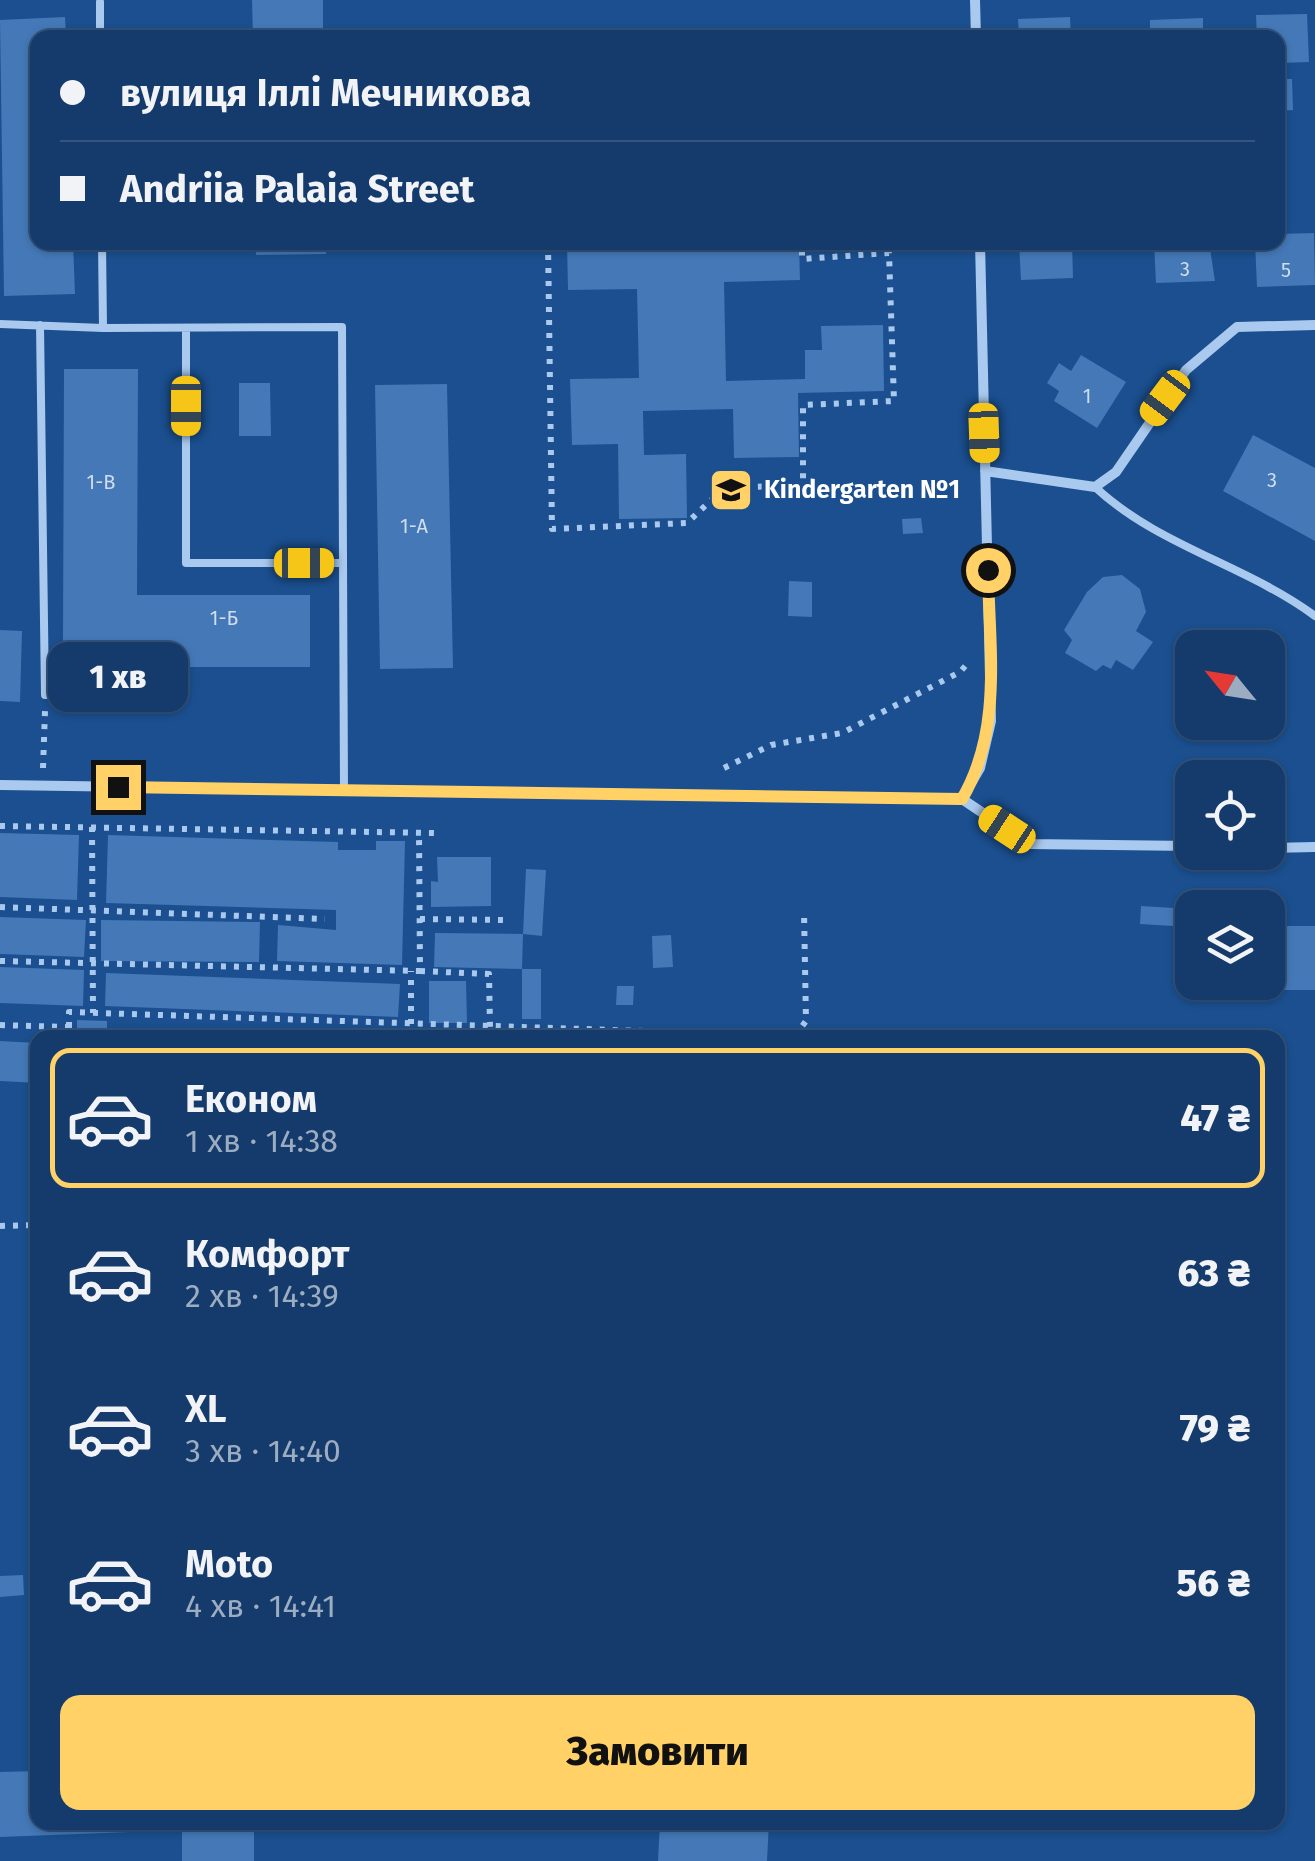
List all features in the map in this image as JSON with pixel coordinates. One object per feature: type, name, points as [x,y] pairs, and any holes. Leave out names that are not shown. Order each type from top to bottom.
[{"type":"street","points":[[975,0],[976,30]]},
{"type":"street","points":[[962,799],[980,768],[991,721],[980,250]]},
{"type":"street","points":[[985,471],[1095,487],[1116,472],[1186,370],[1236,328],[1315,326]]},
{"type":"street","points":[[0,785],[962,799],[1030,844],[1175,846]]},
{"type":"street","points":[[1285,848],[1315,847]]},
{"type":"lane","points":[[100,2],[100,30]]},
{"type":"lane","points":[[102,250],[103,328]]},
{"type":"lane","points":[[0,324],[103,328],[342,327],[344,791]]},
{"type":"lane","points":[[40,325],[46,694],[118,696]]},
{"type":"lane","points":[[186,328],[186,563],[343,563]]},
{"type":"lane","points":[[1095,487],[1124,514],[1276,587],[1315,616]]},
{"type":"path","points":[[548,250],[552,530],[687,523],[724,488],[803,485],[803,405],[894,401],[889,254],[802,260],[802,250]]},
{"type":"path","points":[[724,768],[771,744],[842,734],[874,718],[960,672],[989,635]]},
{"type":"path","points":[[43,786],[46,694]]},
{"type":"path","points":[[0,826],[436,833]]},
{"type":"path","points":[[92,827],[92,1013]]},
{"type":"path","points":[[410,1024],[420,918],[418,833]]},
{"type":"path","points":[[0,907],[326,919]]},
{"type":"path","points":[[799,1030],[806,1021],[804,911]]},
{"type":"path","points":[[420,918],[507,920]]},
{"type":"path","points":[[0,960],[489,974],[490,1027]]},
{"type":"path","points":[[69,1030],[69,1012],[591,1030]]},
{"type":"path","points":[[0,1024],[69,1027]]},
{"type":"path","points":[[0,1226],[30,1225]]},
{"type":"building","points":[[252,0],[323,0],[323,30],[253,30]]},
{"type":"building","points":[[1307,14],[1309,62],[1285,63],[1285,30],[1257,30],[1256,15]]},
{"type":"building","points":[[65,17],[66,30],[30,30],[30,250],[73,250],[75,294],[4,296],[0,20]]},
{"type":"building","points":[[1070,17],[1071,30],[1019,30],[1018,19]]},
{"type":"building","points":[[1203,18],[1203,30],[1150,30],[1150,20]]},
{"type":"building","points":[[1285,79],[1292,79],[1293,110],[1285,111]]},
{"type":"building","points":[[1314,233],[1315,285],[1257,287],[1255,250],[1285,250],[1285,234]]},
{"type":"building","points":[[256,250],[326,250],[326,254],[256,255]]},
{"type":"building","points":[[567,250],[799,250],[800,280],[724,282],[726,381],[805,379],[805,350],[822,350],[821,326],[883,325],[884,391],[798,393],[799,457],[734,458],[733,409],[643,411],[644,455],[686,454],[687,518],[619,519],[618,444],[572,445],[570,379],[639,378],[637,289],[568,290]]},
{"type":"building","points":[[1019,250],[1072,250],[1073,278],[1021,280]]},
{"type":"building","points":[[1154,250],[1210,250],[1215,281],[1156,283]]},
{"type":"building","points":[[1081,355],[1126,382],[1097,428],[1054,401],[1059,391],[1047,383],[1059,363],[1071,371]]},
{"type":"building","points":[[64,369],[138,369],[137,595],[310,595],[310,667],[137,667],[137,641],[63,641]]},
{"type":"building","points":[[239,383],[270,383],[271,436],[239,436]]},
{"type":"building","points":[[447,384],[453,668],[380,669],[375,385]]},
{"type":"building","points":[[1253,435],[1315,468],[1315,541],[1223,491]]},
{"type":"building","points":[[902,482],[903,498],[883,499],[883,483]]},
{"type":"building","points":[[921,518],[923,533],[903,534],[902,519]]},
{"type":"building","points":[[1122,575],[1140,589],[1146,612],[1136,631],[1153,642],[1133,670],[1116,660],[1111,669],[1103,665],[1096,671],[1065,653],[1072,640],[1064,630],[1087,592],[1103,577]]},
{"type":"building","points":[[789,581],[812,582],[812,617],[788,616]]},
{"type":"building","points":[[0,630],[22,631],[20,702],[0,701]]},
{"type":"building","points":[[0,833],[79,835],[77,900],[0,897]]},
{"type":"building","points":[[108,835],[338,842],[338,850],[376,850],[376,841],[405,841],[402,965],[277,961],[278,925],[336,930],[336,910],[106,903]]},
{"type":"building","points":[[437,857],[491,857],[491,906],[431,907],[431,881],[438,882]]},
{"type":"building","points":[[526,869],[546,870],[542,936],[523,934]]},
{"type":"building","points":[[1141,906],[1174,908],[1173,926],[1140,924]]},
{"type":"building","points":[[0,917],[86,920],[84,957],[0,954]]},
{"type":"building","points":[[101,920],[260,922],[259,962],[101,961]]},
{"type":"building","points":[[1285,926],[1315,926],[1315,990],[1285,990]]},
{"type":"building","points":[[435,933],[523,934],[522,969],[434,967]]},
{"type":"building","points":[[671,935],[673,967],[653,968],[652,936]]},
{"type":"building","points":[[0,967],[84,970],[83,1006],[0,1003]]},
{"type":"building","points":[[522,969],[541,969],[541,1019],[522,1019]]},
{"type":"building","points":[[106,973],[400,984],[398,1017],[105,1006]]},
{"type":"building","points":[[429,981],[466,981],[467,1023],[429,1023]]},
{"type":"building","points":[[617,986],[634,986],[633,1005],[616,1005]]},
{"type":"building","points":[[77,1020],[107,1021],[107,1029],[135,1030],[77,1030]]},
{"type":"building","points":[[0,1041],[30,1043],[30,1083],[0,1081]]},
{"type":"building","points":[[23,1575],[24,1595],[0,1597],[0,1576]]},
{"type":"building","points":[[30,1771],[30,1830],[131,1832],[0,1837],[0,1772]]},
{"type":"building","points":[[182,1830],[254,1830],[254,1861],[182,1861]]},
{"type":"building","points":[[660,1830],[769,1830],[767,1861],[658,1861]]},
{"type":"place","name":"Kindergarten №1","points":[[731,490]]},
{"type":"route","points":[[118,787],[962,799],[980,768],[991,721],[988,570]]}]
